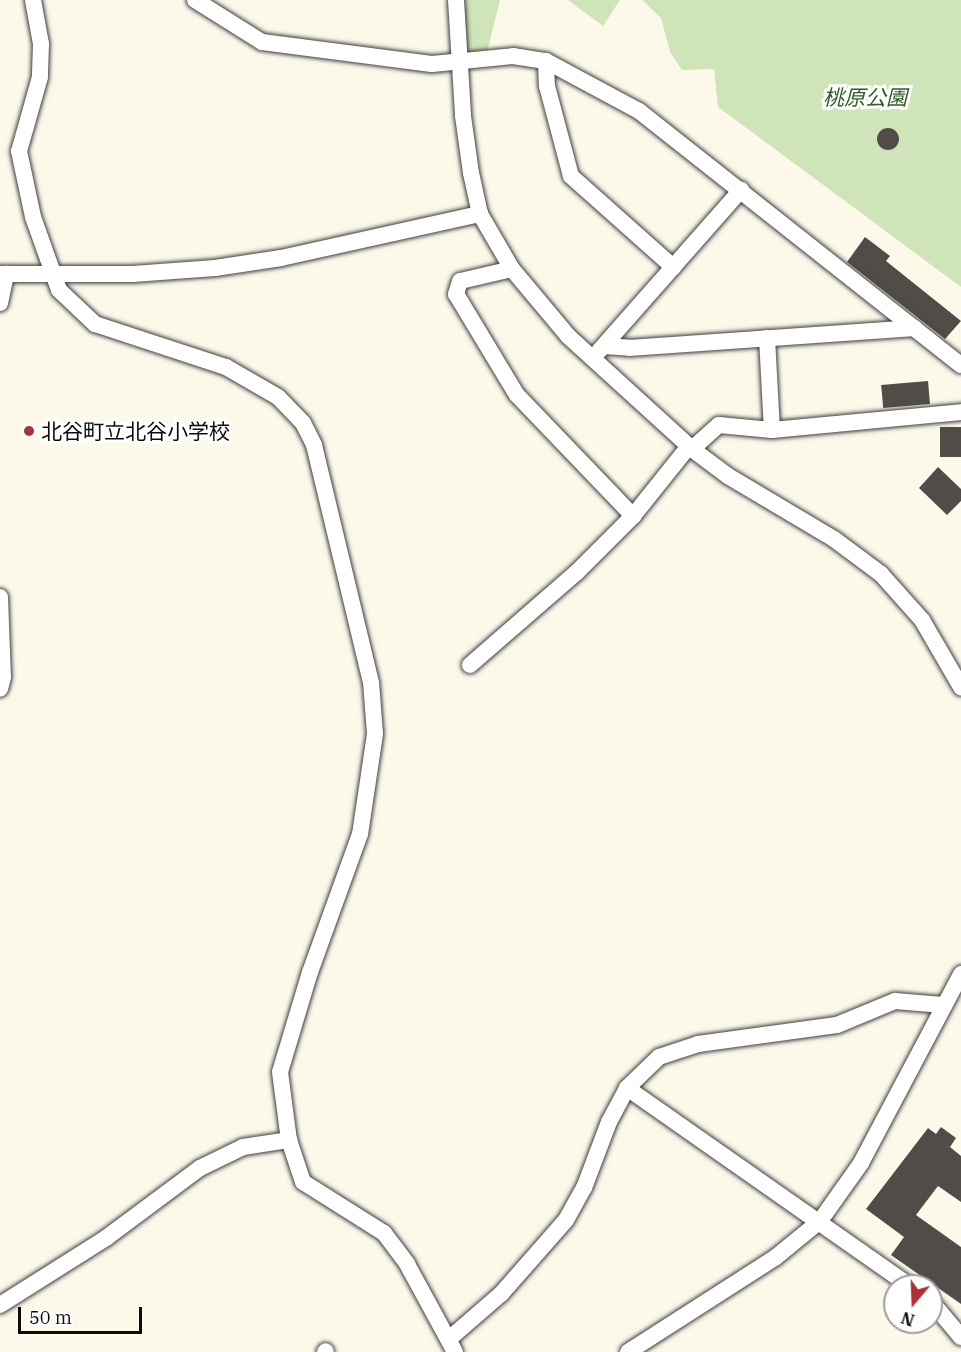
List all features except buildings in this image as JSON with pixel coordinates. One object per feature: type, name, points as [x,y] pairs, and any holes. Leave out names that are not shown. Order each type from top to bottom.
[{"type":"street","points":[[33,0],[40,44],[40,77],[19,151],[25,187],[50,274],[65,300],[95,324],[226,367],[278,397],[303,423],[322,468],[333,533],[371,682],[375,734],[360,834],[310,972],[280,1072],[289,1140],[303,1182],[384,1233],[407,1264],[452,1346],[566,1220],[584,1188],[609,1122],[627,1088],[659,1058],[698,1044],[837,1025],[895,1001],[943,1005]]},
{"type":"street","points":[[195,0],[262,42],[390,60],[458,62],[513,56],[546,61],[639,111],[961,364]]},
{"type":"street","points":[[456,0],[458,62],[480,214],[512,270],[547,313],[599,351],[690,448],[728,476],[834,539],[881,574],[922,620],[961,687]]},
{"type":"street","points":[[546,61],[547,86],[568,171],[673,267]]},
{"type":"street","points":[[599,351],[741,189]]},
{"type":"street","points":[[0,303],[3,274],[133,274],[215,268],[281,258],[480,214]]},
{"type":"street","points":[[512,270],[460,280],[456,294],[517,395],[633,516]]},
{"type":"street","points":[[599,351],[914,328]]},
{"type":"street","points":[[767,338],[772,430]]},
{"type":"street","points":[[470,665],[576,573],[633,516],[690,448],[719,425],[772,430],[961,412]]},
{"type":"street","points":[[0,597],[3,677],[0,689]]},
{"type":"street","points":[[628,1352],[776,1257],[820,1221],[861,1163],[961,974]]},
{"type":"street","points":[[627,1088],[893,1274]]},
{"type":"street","points":[[0,1305],[106,1238],[201,1168],[243,1147],[289,1140]]},
{"type":"street","points":[[943,1315],[961,1337]]},
{"type":"green space","points":[[456,0],[500,0],[485,60],[458,62]]},
{"type":"green space","points":[[568,0],[620,0],[603,26]]},
{"type":"green space","name":"桃原公園","points":[[642,0],[961,0],[961,287],[718,107],[714,69],[682,70],[670,52],[661,18]]},
{"type":"place","name":"北谷町立北谷小学校","points":[[29,431]]}]
